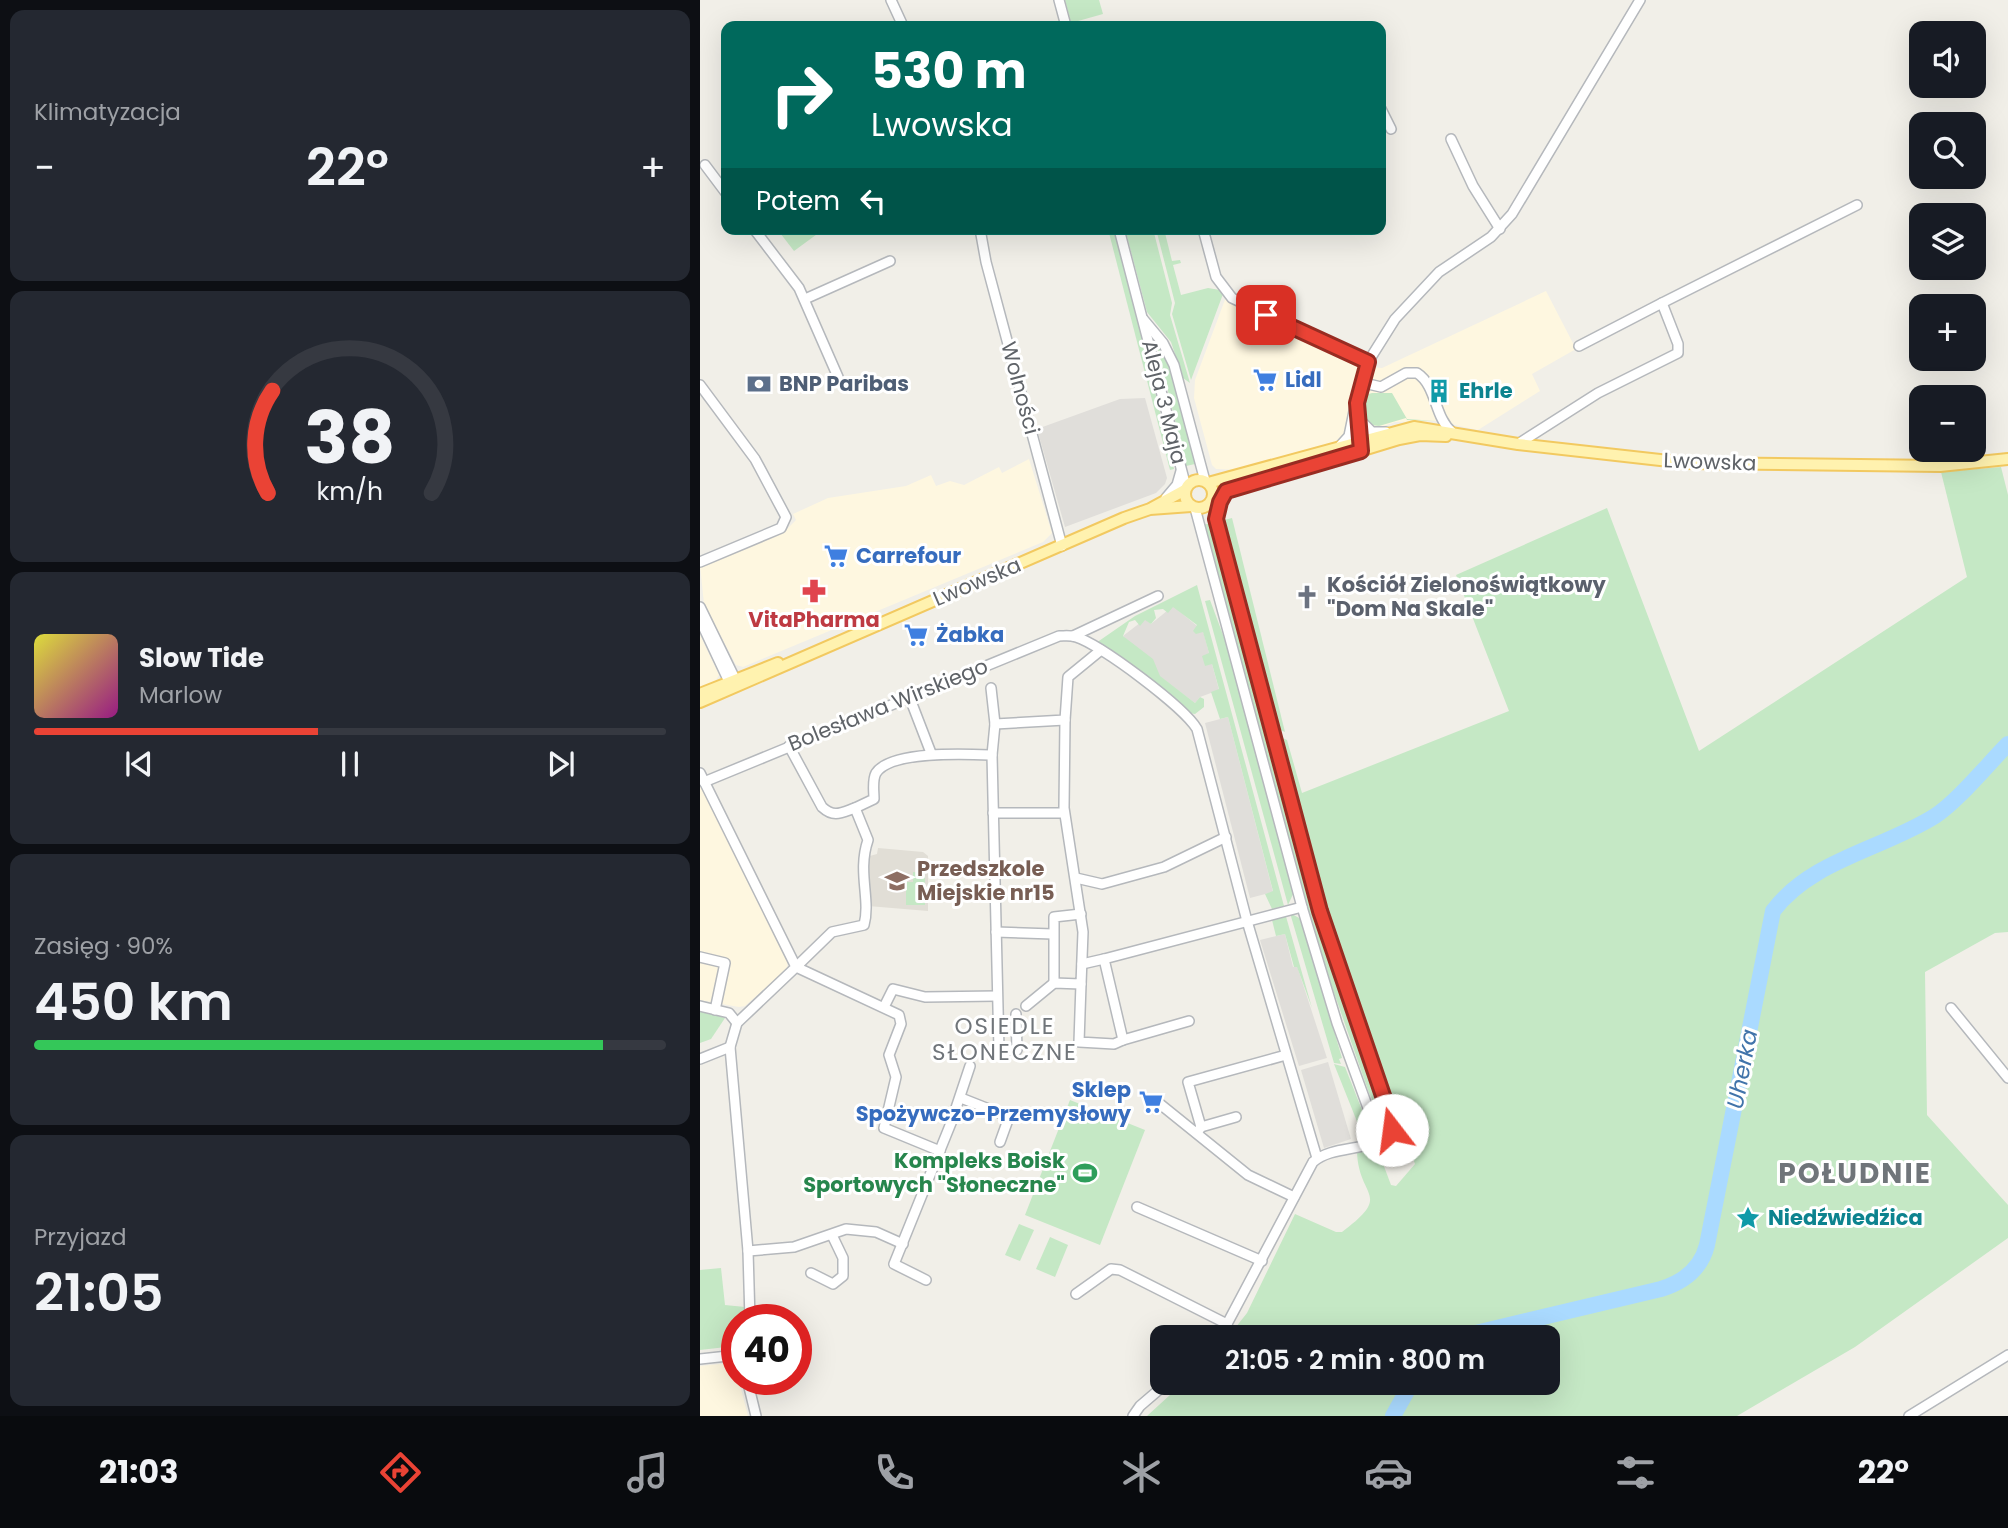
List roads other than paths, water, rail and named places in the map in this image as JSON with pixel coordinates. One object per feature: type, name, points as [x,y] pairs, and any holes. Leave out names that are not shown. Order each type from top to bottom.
[{"type":"main road","name":"Lwowska","points":[[1212,498],[1225,485],[1335,450],[1357,448],[1387,432],[1413,427],[1444,428],[1518,444],[1687,463],[1940,466],[2008,459]]},
{"type":"main road","name":"Lwowska","points":[[1206,482],[1225,485],[1357,448],[1420,435],[1483,438]]},
{"type":"main road","points":[[1194,480],[1206,482],[1212,498],[1202,508],[1193,507],[1185,499],[1185,489],[1194,480]]},
{"type":"main road","name":"Lwowska","points":[[700,702],[734,684],[1167,503],[1185,489]]},
{"type":"main road","name":"Lwowska","points":[[1167,503],[1193,507]]},
{"type":"main road","name":"Lwowska","points":[[700,694],[734,684]]},
{"type":"street","points":[[891,0],[901,21]]},
{"type":"street","points":[[1059,0],[1065,21]]},
{"type":"street","points":[[1335,450],[1346,440],[1351,427],[1360,382],[1368,362],[1395,319],[1431,280],[1500,229],[1512,214],[1640,0]]},
{"type":"street","points":[[1386,119],[1391,129]]},
{"type":"street","points":[[1451,138],[1477,194],[1500,229]]},
{"type":"street","points":[[702,164],[721,187]]},
{"type":"street","points":[[1578,346],[1857,205]]},
{"type":"street","points":[[758,235],[805,299],[838,377]]},
{"type":"street","name":"Wolności","points":[[982,235],[986,262],[1062,546]]},
{"type":"street","name":"Aleja 3 Maja","points":[[1121,235],[1185,489]]},
{"type":"street","points":[[1205,235],[1216,277],[1232,298],[1368,362]]},
{"type":"street","points":[[805,299],[890,261]]},
{"type":"street","points":[[1518,444],[1598,393],[1678,353],[1678,344],[1661,303]]},
{"type":"street","name":"Aleja 3 Maja","points":[[1142,318],[1163,343],[1174,365],[1206,482]]},
{"type":"street","points":[[1360,382],[1381,387],[1406,373],[1417,373],[1427,383],[1444,428]]},
{"type":"street","points":[[700,385],[755,459],[786,517],[781,528],[700,562]]},
{"type":"street","points":[[1357,403],[1357,448]]},
{"type":"street","points":[[1358,415],[1367,429],[1387,432]]},
{"type":"street","points":[[1351,427],[1357,448]]},
{"type":"street","name":"Lwowska","points":[[1420,435],[1444,428]]},
{"type":"street","points":[[1200,465],[1225,485],[1216,519]]},
{"type":"street","points":[[1181,470],[1177,485],[1167,503],[1182,510],[1198,523]]},
{"type":"street","points":[[1076,1294],[1111,1269],[1119,1270],[1227,1324],[1294,1196],[1317,1158],[1380,1141],[1392,1130],[1392,1122],[1320,911],[1212,498]]},
{"type":"street","points":[[1193,507],[1302,906],[1337,1023],[1380,1141]]},
{"type":"street","name":"Bolesława Wirskiego","points":[[702,777],[789,747],[1059,636],[1073,636],[1158,596]]},
{"type":"street","points":[[700,607],[734,684]]},
{"type":"street","points":[[700,620],[734,684]]},
{"type":"street","points":[[1073,636],[1101,650],[1175,705],[1193,723],[1247,921],[1268,978],[1286,1055],[1317,1158]]},
{"type":"street","points":[[1101,650],[1068,677],[1065,720],[1064,813],[1081,914],[1079,1042],[1114,1044],[1189,1021]]},
{"type":"street","points":[[991,688],[995,724],[992,755],[999,1050],[1017,1050],[1016,1014]]},
{"type":"street","points":[[909,696],[931,753]]},
{"type":"street","points":[[995,724],[1065,720]]},
{"type":"street","points":[[789,747],[822,807],[829,814],[837,815],[874,799],[874,776],[881,768],[931,753],[992,755]]},
{"type":"street","points":[[702,777],[796,967],[897,1013],[901,1022],[889,1055],[896,1077],[884,1128],[940,1151]]},
{"type":"street","points":[[750,1304],[748,1251],[730,1047],[737,1023],[832,932],[864,925],[867,915],[863,890],[863,854],[868,840],[855,808]]},
{"type":"street","points":[[993,813],[1064,813]]},
{"type":"street","points":[[1076,878],[1102,884],[1164,867],[1226,837]]},
{"type":"street","points":[[1082,964],[1302,906]]},
{"type":"street","points":[[1054,983],[1054,917],[1081,914]]},
{"type":"street","points":[[996,932],[1053,934]]},
{"type":"street","points":[[700,957],[725,963],[715,1010]]},
{"type":"street","points":[[1104,959],[1123,1040]]},
{"type":"street","points":[[1026,1006],[1054,983],[1081,984]]},
{"type":"street","points":[[884,1007],[893,989],[925,997],[997,996]]},
{"type":"street","points":[[700,1006],[729,1013],[737,1023]]},
{"type":"street","points":[[1951,1008],[2008,1078]]},
{"type":"street","points":[[700,1059],[730,1047]]},
{"type":"street","points":[[1199,1130],[1188,1082],[1286,1055]]},
{"type":"street","points":[[926,1280],[894,1264],[961,1098],[971,1066]]},
{"type":"street","points":[[961,1098],[1009,1116],[1000,1142]]},
{"type":"street","points":[[1299,1101],[1309,1098]]},
{"type":"street","points":[[1160,1104],[1199,1130],[1248,1175],[1294,1196]]},
{"type":"street","points":[[1199,1130],[1236,1116]]},
{"type":"street","points":[[1137,1207],[1262,1261]]},
{"type":"street","points":[[748,1251],[794,1247],[846,1229],[876,1232],[903,1244]]},
{"type":"street","points":[[811,1273],[833,1284],[843,1276],[843,1258],[832,1235]]},
{"type":"street","points":[[1909,1416],[2008,1354]]},
{"type":"street","points":[[700,1359],[721,1357]]},
{"type":"street","points":[[751,1395],[756,1416]]},
{"type":"street","points":[[1133,1416],[1153,1395]]},
{"type":"waterway","name":"Uherka","points":[[1510,1325],[1661,1289],[1677,1283],[1696,1268],[1707,1245],[1773,911],[1807,879],[1827,867],[1915,827],[1944,810],[2008,744]]},
{"type":"waterway","name":"Uherka","points":[[1393,1416],[1405,1395]]},
{"type":"place","name":"Lidl","points":[[1265,380]]},
{"type":"place","name":"BNP Paribas","points":[[759,384]]},
{"type":"place","name":"Ehrle","points":[[1439,391]]},
{"type":"place","name":"Carrefour","points":[[836,556]]},
{"type":"place","name":"VitaPharma","points":[[814,591]]},
{"type":"place","name":"Kościół Zielonoświątkowy \"Dom Na Skale\"","points":[[1307,597]]},
{"type":"place","name":"Żabka","points":[[916,635]]},
{"type":"place","name":"Przedszkole Miejskie nr15","points":[[897,881]]},
{"type":"place","name":"Sklep Spożywczo-Przemysłowy","points":[[1151,1102]]},
{"type":"place","name":"Kompleks Boisk Sportowych \"Słoneczne\"","points":[[1085,1173]]},
{"type":"place","name":"Niedźwiedźica","points":[[1748,1218]]},
{"type":"district","name":"OSIEDLE SŁONECZNE","points":[[1005,1039]]},
{"type":"district","name":"POŁUDNIE","points":[[1855,1173]]}]
